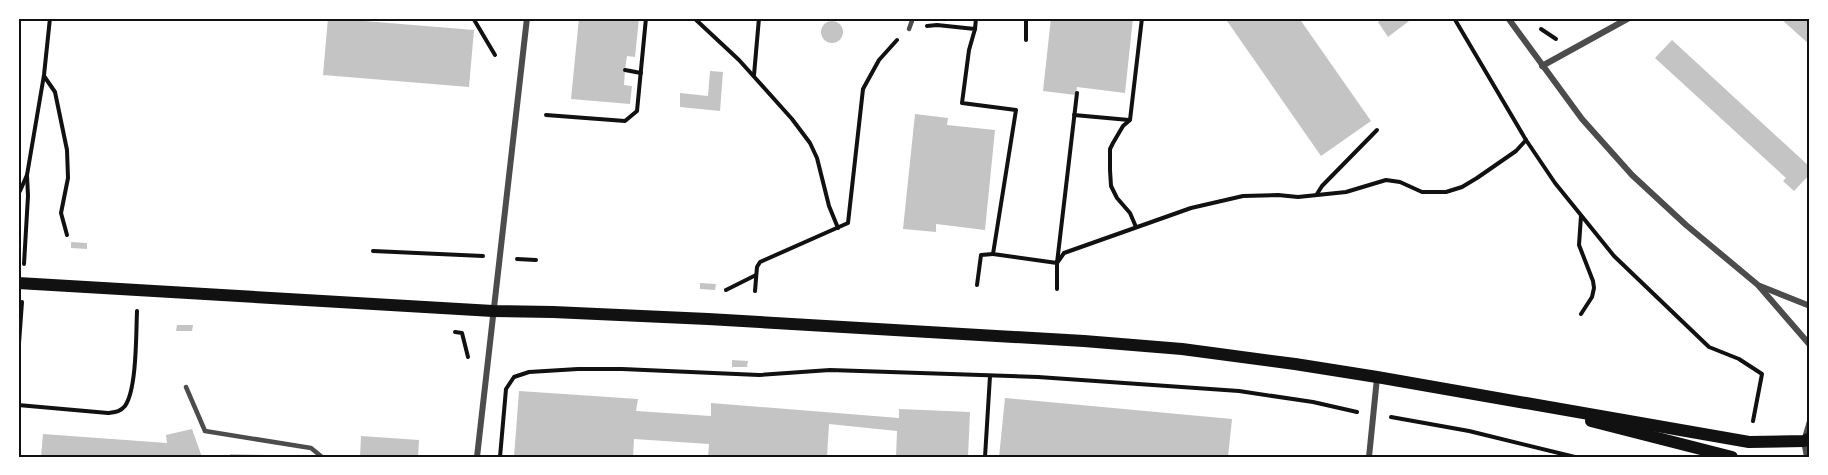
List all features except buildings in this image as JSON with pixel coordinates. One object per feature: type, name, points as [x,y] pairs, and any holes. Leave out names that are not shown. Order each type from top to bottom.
[{"type":"main road","points":[[18,283],[493,311],[696,319],[1084,341],[1295,363],[1749,442],[1807,439]]},
{"type":"main road","points":[[1494,396],[1732,457]]},
{"type":"street","points":[[477,457],[527,18]]},
{"type":"street","points":[[1508,18],[1582,119],[1632,175],[1686,225],[1758,285],[1810,345]]},
{"type":"street","points":[[1542,66],[1629,18]]},
{"type":"street","points":[[1758,285],[1810,306]]},
{"type":"street","points":[[1369,457],[1377,377]]},
{"type":"street","points":[[1807,457],[1810,421]]},
{"type":"lane","points":[[909,29],[913,18]]},
{"type":"lane","points":[[186,387],[205,431],[311,448],[322,457]]},
{"type":"path","points":[[28,196],[27,175],[44,75],[50,18]]},
{"type":"path","points":[[473,18],[495,55]]},
{"type":"path","points":[[546,115],[625,121],[637,111],[646,18]]},
{"type":"path","points":[[694,18],[754,76],[792,119],[813,148],[829,206],[838,228]]},
{"type":"path","points":[[754,76],[759,18]]},
{"type":"path","points":[[976,18],[969,50],[963,104],[1016,110],[993,254]]},
{"type":"path","points":[[1026,18],[1026,40]]},
{"type":"path","points":[[1136,227],[1130,213],[1117,198],[1111,186],[1110,149],[1123,126],[1130,120],[1142,18]]},
{"type":"path","points":[[1454,18],[1526,140],[1555,183],[1614,256],[1709,347],[1739,359],[1762,374],[1749,442]]},
{"type":"path","points":[[755,291],[756,274],[760,262],[848,223],[863,89],[879,60],[909,29],[937,25],[975,29]]},
{"type":"path","points":[[625,70],[641,73]]},
{"type":"path","points":[[44,75],[55,92],[67,150],[68,178],[61,213],[67,235]]},
{"type":"path","points":[[1057,289],[1057,263],[1077,93]]},
{"type":"path","points":[[1074,116],[1130,120]]},
{"type":"path","points":[[1317,195],[1322,186],[1377,130]]},
{"type":"path","points":[[1057,263],[1064,253],[1136,227],[1191,208],[1243,196],[1298,197],[1346,192],[1386,180],[1400,182],[1422,192],[1446,192],[1462,187],[1477,178],[1516,151],[1526,140]]},
{"type":"path","points":[[20,191],[27,175]]},
{"type":"path","points":[[1581,216],[1580,244],[1594,288],[1592,297],[1581,314]]},
{"type":"path","points":[[373,251],[469,255]]},
{"type":"path","points":[[977,285],[981,255],[993,254],[1057,263]]},
{"type":"path","points":[[726,290],[756,274]]},
{"type":"path","points":[[18,405],[118,412],[126,405],[131,390],[135,363],[137,309]]},
{"type":"path","points":[[500,457],[506,389],[514,377],[529,372],[622,369],[759,375],[830,370],[1038,377],[1239,391],[1314,402],[1373,415],[1469,431],[1575,457]]},
{"type":"path","points":[[985,457],[990,376]]}]
